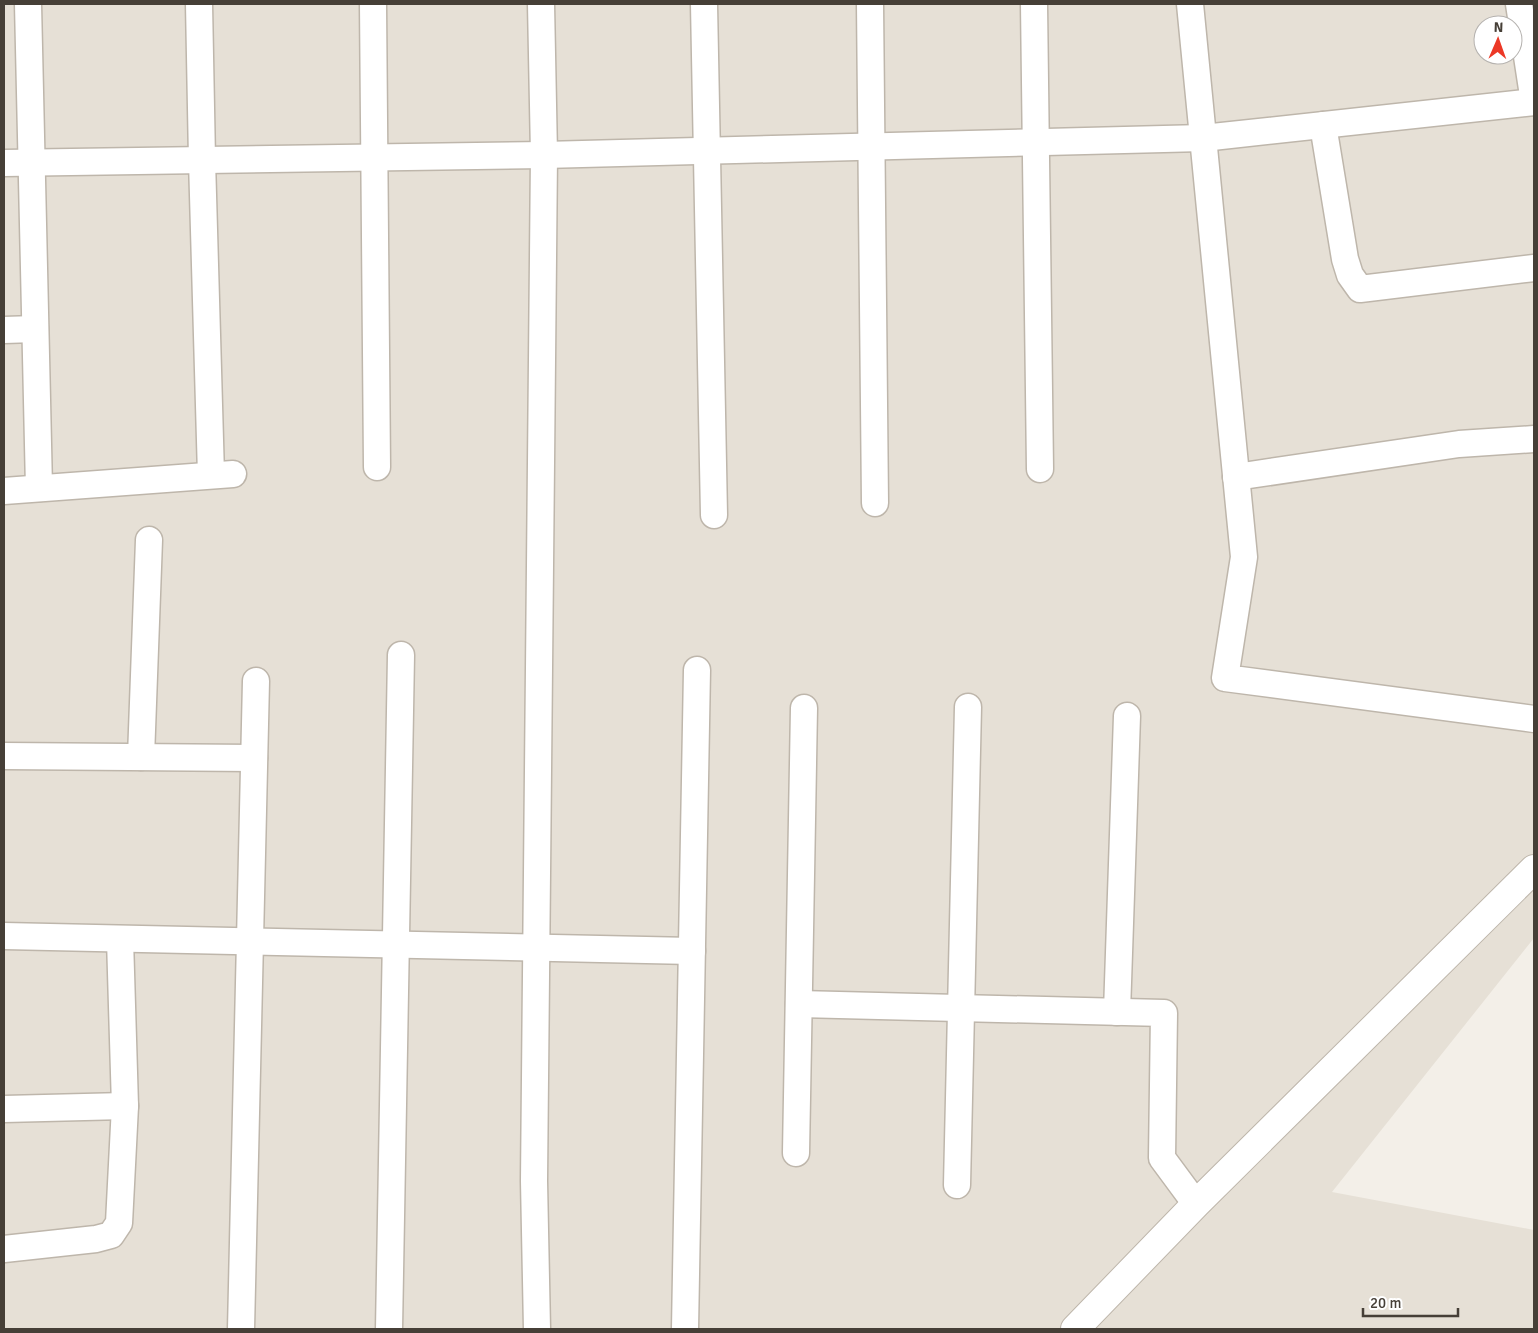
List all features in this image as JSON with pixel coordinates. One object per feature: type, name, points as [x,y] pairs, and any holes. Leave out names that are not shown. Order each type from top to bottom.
[{"type":"street","points":[[28,4],[39,488]]},
{"type":"street","points":[[4,491],[222,475],[202,160],[200,4]]},
{"type":"street","points":[[373,4],[377,467]]},
{"type":"street","points":[[537,1329],[534,1181],[544,154],[541,4]]},
{"type":"street","points":[[704,4],[714,515]]},
{"type":"street","points":[[870,4],[874,503]]},
{"type":"street","points":[[1034,4],[1040,469]]},
{"type":"street","points":[[1190,4],[1244,556],[1225,678],[1534,719]]},
{"type":"street","points":[[4,163],[544,154],[1203,138],[1534,102],[1519,4]]},
{"type":"street","points":[[1323,125],[1345,259],[1350,275],[1360,289],[1534,268]]},
{"type":"street","points":[[4,330],[36,329]]},
{"type":"street","points":[[1236,477],[1459,444],[1534,438]]},
{"type":"street","points":[[141,757],[149,540]]},
{"type":"street","points":[[389,1329],[401,655]]},
{"type":"street","points":[[685,1329],[697,670]]},
{"type":"street","points":[[242,1329],[256,680]]},
{"type":"street","points":[[957,1185],[968,707]]},
{"type":"street","points":[[796,1153],[804,708]]},
{"type":"street","points":[[1117,1012],[1127,716]]},
{"type":"street","points":[[4,756],[254,758]]},
{"type":"street","points":[[1075,1329],[1196,1204],[1534,869]]},
{"type":"street","points":[[4,936],[692,952]]},
{"type":"street","points":[[4,1249],[96,1239],[111,1235],[119,1223],[125,1106],[120,939]]},
{"type":"street","points":[[799,1004],[1164,1013],[1162,1158],[1196,1204]]},
{"type":"street","points":[[4,1109],[125,1106]]},
{"type":"shaded area","points":[[4,4],[1534,4],[1534,938],[1332,1192],[1534,1230],[1534,1329],[4,1329]]}]
